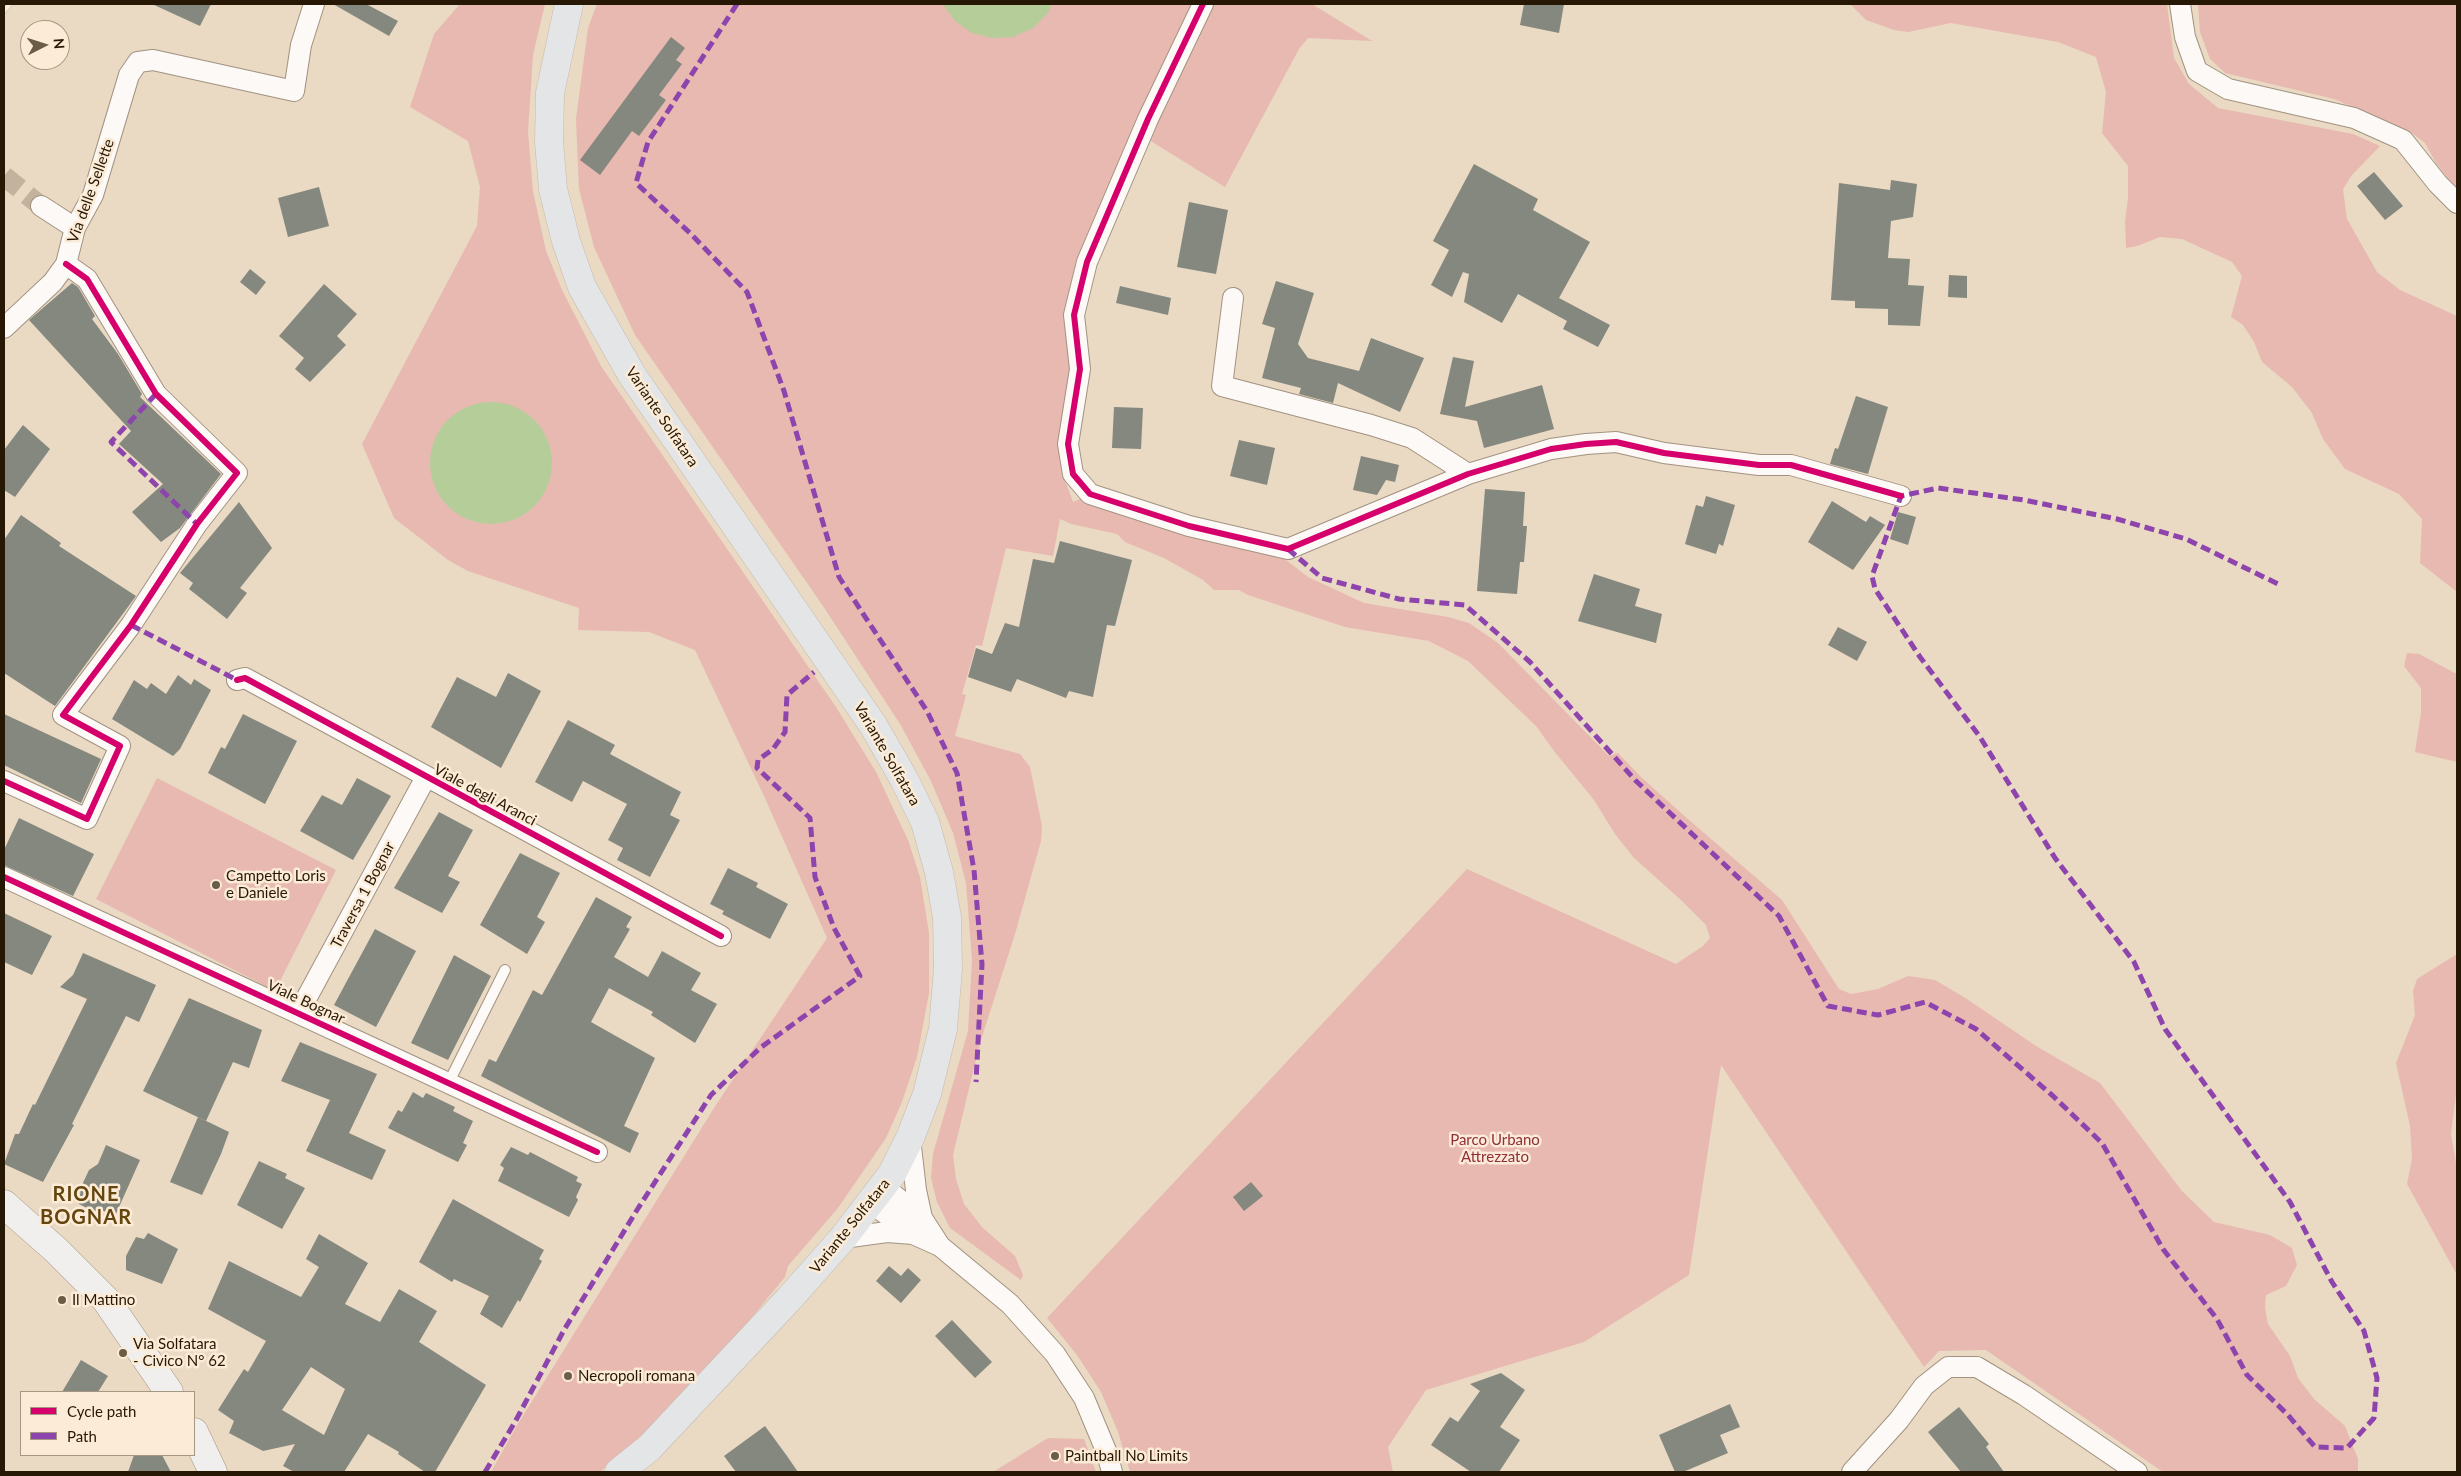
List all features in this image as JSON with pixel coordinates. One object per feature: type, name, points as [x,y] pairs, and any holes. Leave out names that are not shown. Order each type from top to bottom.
[{"type":"main road","name":"Variante Solfatara","points":[[569,4],[550,93],[549,142],[553,189],[566,241],[582,287],[632,375],[873,725],[904,779],[925,822],[939,872],[947,917],[948,969],[942,1029],[927,1094],[910,1138],[877,1194],[843,1238],[649,1448],[619,1472]]},
{"type":"main road","points":[[4,1204],[56,1250],[106,1300],[169,1391]]},
{"type":"main road","points":[[195,1434],[213,1472]]},
{"type":"street","name":"Via delle Sellette","points":[[4,328],[53,282],[66,264],[75,228],[93,195],[129,75],[138,62],[152,60],[294,91],[301,45],[314,4]]},
{"type":"street","points":[[1203,4],[1148,119],[1087,262],[1074,315],[1080,369],[1068,444],[1072,474],[1090,494],[1189,526],[1288,549],[1468,474],[1551,449],[1616,442],[1664,453],[1759,465],[1791,465],[1901,496]]},
{"type":"street","points":[[2180,4],[2185,37],[2197,71],[2228,89],[2354,118],[2403,140],[2438,184],[2457,203]]},
{"type":"street","points":[[41,206],[75,228]]},
{"type":"street","points":[[6,788],[86,819],[120,746],[63,716],[131,625],[197,524],[237,473],[156,394],[87,279],[66,264]]},
{"type":"street","points":[[1233,298],[1222,386],[1372,425],[1412,438],[1468,474]]},
{"type":"street","name":"Viale degli Aranci","points":[[237,680],[245,678],[721,936]]},
{"type":"street","name":"Traversa 1 Bognar","points":[[300,1012],[426,777]]},
{"type":"street","name":"Viale Bognar","points":[[4,877],[300,1012],[597,1152]]},
{"type":"street","points":[[910,1138],[918,1226]]},
{"type":"street","points":[[877,1194],[1010,1304],[1055,1354],[1084,1398],[1107,1453],[1112,1472]]},
{"type":"street","points":[[843,1238],[918,1226]]},
{"type":"street","points":[[1852,1472],[1898,1420],[1924,1386],[1948,1367],[1977,1367],[2024,1395],[2137,1472]]},
{"type":"lane","points":[[449,1082],[505,970]]},
{"type":"green space","points":[[460,4],[545,4],[533,55],[528,132],[533,191],[546,251],[562,290],[601,366],[836,707],[876,772],[908,840],[920,877],[929,933],[929,993],[917,1057],[902,1102],[886,1138],[838,1208],[788,1266],[785,1277],[724,1351],[644,1435],[600,1472],[491,1472],[516,1427],[714,1108],[827,938],[764,796],[695,650],[649,632],[578,630],[579,608],[468,571],[448,560],[394,518],[362,444],[477,226],[480,187],[468,141],[410,107],[434,34]]},
{"type":"green space","name":"Parco Urbano Attrezzato","points":[[597,4],[1196,4],[1076,266],[1063,475],[1073,502],[1082,498],[1281,556],[1308,577],[1364,603],[1448,617],[1469,623],[1498,643],[1609,756],[1618,753],[1641,777],[1782,900],[1839,989],[1851,994],[1878,989],[1908,976],[1935,980],[1967,999],[2036,1046],[2100,1083],[2182,1191],[2214,1222],[2270,1235],[2292,1248],[2297,1265],[2286,1286],[2266,1295],[2265,1308],[2268,1324],[2290,1356],[2298,1378],[2314,1399],[2345,1426],[2358,1459],[2358,1472],[2163,1472],[1986,1350],[1939,1351],[1924,1367],[1721,1065],[1689,1275],[1584,1342],[1426,1390],[1388,1447],[1393,1472],[1130,1472],[1118,1432],[1101,1392],[1077,1355],[1047,1318],[1467,869],[1676,964],[1703,946],[1710,938],[1706,925],[1634,858],[1615,834],[1594,800],[1536,726],[1468,661],[1429,641],[1345,627],[1248,595],[1239,590],[1214,590],[1203,580],[1164,558],[1125,542],[1117,534],[1071,524],[1060,519],[1053,556],[1006,548],[982,646],[976,645],[962,694],[966,695],[955,736],[1020,754],[1030,767],[1042,826],[1041,841],[1015,934],[980,1043],[953,1155],[956,1179],[964,1204],[982,1227],[1015,1256],[1023,1275],[1021,1280],[950,1228],[937,1202],[931,1178],[933,1154],[968,1031],[972,960],[966,883],[953,833],[931,781],[900,724],[823,606],[635,335],[594,247],[579,189],[576,119],[588,28]]},
{"type":"green space","points":[[1212,4],[1312,4],[1372,41],[1308,38],[1299,49],[1225,187],[1149,140]]},
{"type":"green space","points":[[1850,4],[2167,4],[2174,58],[2189,84],[2218,108],[2353,134],[2380,146],[2352,175],[2343,189],[2347,219],[2377,272],[2400,290],[2457,316],[2457,592],[2420,563],[2422,519],[2399,494],[2345,469],[2323,439],[2312,413],[2292,387],[2262,362],[2254,342],[2243,325],[2231,317],[2242,276],[2232,262],[2182,239],[2160,237],[2126,248],[2125,221],[2128,198],[2128,166],[2102,133],[2106,92],[2096,57],[2058,42],[1951,23],[1908,32],[1894,30],[1866,20]]},
{"type":"green space","points":[[2198,4],[2457,4],[2457,190],[2436,163],[2425,143],[2409,131],[2334,99],[2225,73],[2210,59],[2200,32]]},
{"type":"green space","points":[[2407,653],[2419,654],[2457,674],[2457,762],[2415,752],[2421,713],[2421,688],[2404,666]]},
{"type":"green space","name":"Campetto Loris e Daniele","points":[[157,778],[336,870],[275,991],[96,899]]},
{"type":"green space","points":[[2457,954],[2457,1086],[2451,1134],[2457,1169],[2457,1275],[2407,1184],[2412,1159],[2410,1126],[2396,1063],[2415,1015],[2413,991],[2417,979]]},
{"type":"green space","name":"Paintball No Limits","points":[[1048,1438],[1084,1439],[1096,1472],[993,1472]]},
{"type":"shaded area","points":[[943,4],[1052,4],[1048,13],[1033,28],[1013,37],[992,38],[972,33],[955,21]]},
{"type":"shaded area","points":[[491,402],[503,403],[514,407],[525,412],[534,420],[542,429],[547,440],[551,451],[551,475],[547,486],[542,497],[534,506],[525,514],[514,519],[503,523],[491,524],[479,523],[468,519],[457,514],[448,506],[440,497],[435,486],[431,475],[430,463],[431,451],[435,440],[440,429],[448,420],[457,412],[468,407],[479,403]]},
{"type":"building","points":[[152,4],[211,4],[200,26]]},
{"type":"building","points":[[333,4],[366,4],[398,21],[389,36]]},
{"type":"building","points":[[1524,4],[1564,4],[1559,33],[1520,25]]},
{"type":"building","points":[[671,37],[685,48],[676,60],[682,64],[659,95],[666,100],[639,136],[632,131],[600,175],[580,160]]},
{"type":"building","points":[[1474,164],[1538,199],[1533,210],[1590,242],[1559,298],[1610,325],[1598,347],[1563,329],[1567,321],[1518,294],[1502,323],[1464,302],[1469,274],[1463,272],[1452,297],[1431,285],[1449,250],[1433,241]]},
{"type":"building","points":[[2374,172],[2403,206],[2385,220],[2357,186]]},
{"type":"building","points":[[1891,180],[1917,184],[1913,217],[1891,221],[1888,258],[1910,259],[1908,285],[1924,286],[1920,326],[1888,325],[1888,309],[1855,308],[1855,301],[1831,300],[1839,183],[1890,190]]},
{"type":"building","points":[[319,187],[329,226],[288,237],[278,198]]},
{"type":"building","points":[[1189,202],[1228,210],[1216,274],[1177,267]]},
{"type":"building","points":[[250,269],[266,282],[256,295],[240,282]]},
{"type":"building","points":[[1949,275],[1967,276],[1967,298],[1948,297]]},
{"type":"building","points":[[1276,281],[1314,293],[1298,344],[1308,358],[1359,371],[1371,338],[1424,358],[1400,412],[1338,383],[1333,403],[1299,394],[1301,388],[1262,378],[1275,328],[1262,324]]},
{"type":"building","points":[[72,283],[78,287],[95,316],[92,319],[118,354],[142,394],[140,397],[221,474],[180,528],[161,542],[132,512],[163,484],[119,444],[131,431],[29,320]]},
{"type":"building","points":[[324,284],[357,314],[337,336],[346,345],[310,382],[295,369],[304,358],[279,336]]},
{"type":"building","points":[[1120,286],[1171,298],[1168,315],[1116,303]]},
{"type":"building","points":[[1453,357],[1474,361],[1465,407],[1542,385],[1554,429],[1484,448],[1477,421],[1440,414]]},
{"type":"building","points":[[1856,396],[1888,407],[1868,474],[1830,464],[1835,448],[1838,449]]},
{"type":"building","points":[[1114,407],[1143,408],[1141,449],[1112,448]]},
{"type":"building","points":[[23,425],[50,449],[15,497],[4,490],[4,450]]},
{"type":"building","points":[[1239,440],[1275,448],[1267,485],[1230,476]]},
{"type":"building","points":[[1361,456],[1399,465],[1395,482],[1386,480],[1377,495],[1353,490]]},
{"type":"building","points":[[1485,489],[1525,492],[1523,526],[1527,526],[1524,562],[1520,562],[1517,594],[1477,591]]},
{"type":"building","points":[[1706,496],[1735,505],[1723,546],[1719,544],[1716,554],[1685,544],[1696,505],[1703,507]]},
{"type":"building","points":[[1832,501],[1866,522],[1870,516],[1885,525],[1853,570],[1808,542]]},
{"type":"building","points":[[239,502],[272,548],[240,588],[247,593],[227,619],[189,589],[193,583],[180,573]]},
{"type":"building","points":[[1898,512],[1916,517],[1908,545],[1890,539]]},
{"type":"building","points":[[21,515],[61,543],[59,546],[136,596],[55,706],[4,673],[4,540]]},
{"type":"building","points":[[1060,541],[1132,560],[1115,626],[1107,625],[1093,697],[1069,691],[1066,698],[1017,679],[1011,692],[968,677],[976,648],[992,654],[1005,623],[1019,627],[1033,559],[1054,563]]},
{"type":"building","points":[[1594,574],[1640,589],[1635,606],[1662,614],[1656,643],[1578,621]]},
{"type":"building","points":[[1838,627],[1867,642],[1857,661],[1828,645]]},
{"type":"building","points":[[508,673],[541,691],[501,768],[431,727],[457,677],[496,697]]},
{"type":"building","points":[[178,675],[191,685],[194,679],[211,690],[180,749],[173,756],[112,719],[134,680],[147,689],[151,683],[166,694]]},
{"type":"building","points":[[4,714],[101,759],[81,803],[4,765]]},
{"type":"building","points":[[243,714],[297,741],[265,804],[208,773],[221,747],[225,749]]},
{"type":"building","points":[[568,720],[615,745],[610,754],[681,792],[670,815],[680,820],[650,877],[617,860],[623,848],[608,840],[627,804],[583,781],[572,802],[535,782]]},
{"type":"building","points":[[357,778],[391,796],[353,860],[300,831],[322,795],[342,805]]},
{"type":"building","points":[[439,812],[473,830],[448,876],[460,882],[442,913],[394,888]]},
{"type":"building","points":[[19,818],[94,854],[73,896],[4,865],[4,850]]},
{"type":"building","points":[[520,853],[560,873],[537,917],[545,922],[527,954],[480,925]]},
{"type":"building","points":[[728,868],[758,883],[756,887],[788,904],[770,939],[722,914],[724,911],[710,904]]},
{"type":"building","points":[[596,897],[632,917],[626,927],[630,929],[614,957],[648,977],[662,951],[701,973],[691,990],[717,1004],[695,1043],[651,1015],[653,1012],[609,988],[591,1022],[655,1058],[624,1126],[639,1133],[630,1153],[481,1076],[489,1059],[496,1062],[533,990],[542,995]]},
{"type":"building","points":[[4,913],[52,936],[32,975],[4,962]]},
{"type":"building","points":[[375,929],[416,951],[376,1027],[334,1005]]},
{"type":"building","points":[[83,953],[156,985],[139,1022],[126,1016],[72,1124],[74,1125],[43,1182],[4,1164],[15,1134],[19,1134],[33,1104],[35,1105],[87,999],[60,987],[73,975]]},
{"type":"building","points":[[454,955],[491,976],[448,1060],[411,1043]]},
{"type":"building","points":[[189,998],[262,1030],[249,1068],[233,1062],[206,1121],[143,1091]]},
{"type":"building","points":[[300,1042],[377,1074],[349,1133],[386,1150],[372,1180],[306,1151],[330,1100],[281,1081]]},
{"type":"building","points":[[413,1092],[423,1098],[426,1093],[455,1107],[453,1111],[473,1121],[463,1143],[467,1145],[458,1162],[388,1128],[398,1110],[402,1112]]},
{"type":"building","points":[[198,1117],[229,1132],[202,1195],[170,1182]]},
{"type":"building","points":[[106,1145],[140,1160],[115,1216],[97,1208],[95,1212],[79,1204],[81,1187],[89,1170],[98,1164]]},
{"type":"building","points":[[511,1147],[528,1155],[530,1152],[578,1177],[576,1181],[582,1184],[576,1197],[578,1200],[569,1217],[498,1181],[504,1168],[500,1165]]},
{"type":"building","points":[[259,1161],[287,1174],[285,1178],[305,1188],[282,1229],[237,1205]]},
{"type":"building","points":[[1251,1182],[1263,1196],[1244,1211],[1233,1197]]},
{"type":"building","points":[[453,1199],[544,1250],[539,1259],[542,1261],[520,1302],[518,1300],[502,1328],[480,1314],[489,1296],[454,1279],[452,1282],[419,1262]]},
{"type":"building","points":[[148,1233],[178,1249],[162,1284],[126,1270],[126,1256],[136,1237],[144,1239]]},
{"type":"building","points":[[319,1234],[368,1263],[345,1304],[380,1322],[399,1289],[437,1311],[419,1342],[486,1385],[435,1472],[425,1472],[398,1454],[399,1452],[368,1434],[344,1472],[294,1472],[283,1466],[295,1444],[263,1451],[229,1433],[234,1421],[218,1410],[244,1369],[248,1372],[266,1341],[208,1309],[229,1261],[301,1297],[319,1267],[306,1259]],"holes":[[[311,1367],[345,1389],[324,1435],[282,1410]]]},
{"type":"building","points":[[889,1266],[901,1276],[908,1268],[921,1280],[901,1303],[876,1281]]},
{"type":"building","points":[[952,1320],[992,1362],[975,1378],[935,1336]]},
{"type":"building","points":[[81,1360],[108,1376],[99,1391],[63,1391]]},
{"type":"building","points":[[1501,1373],[1525,1390],[1500,1427],[1520,1440],[1499,1472],[1471,1472],[1431,1445],[1450,1417],[1458,1422],[1480,1391],[1470,1384]]},
{"type":"building","points":[[1730,1404],[1740,1427],[1720,1435],[1728,1453],[1683,1472],[1675,1472],[1659,1435]]},
{"type":"building","points":[[1959,1407],[1989,1444],[1986,1447],[2004,1472],[1961,1472],[1928,1432]]},
{"type":"building","points":[[765,1426],[798,1472],[736,1472],[724,1456]]},
{"type":"building","points":[[134,1456],[163,1456],[171,1472],[128,1472]]},
{"type":"tunnel","points":[[4,176],[41,206]]},
{"type":"railway","points":[[4,11],[10,4]]},
{"type":"marked path","points":[[737,4],[648,142],[636,183],[690,233],[747,292],[784,391],[839,577],[927,711],[957,773],[974,870],[982,964],[976,1082]]},
{"type":"marked path","points":[[156,394],[111,442],[197,524]]},
{"type":"marked path","points":[[1288,549],[1322,578],[1399,599],[1465,605],[1530,662],[1635,780],[1779,916],[1828,1006],[1878,1015],[1925,1002],[1976,1029],[2053,1096],[2102,1143],[2163,1249],[2217,1319],[2247,1375],[2288,1415],[2315,1447],[2347,1448],[2374,1418],[2377,1378],[2364,1331],[2332,1282],[2290,1202],[2165,1029],[2134,962],[2055,858],[1980,737],[1920,657],[1875,589],[1872,576],[1901,496],[1938,488],[2024,500],[2117,519],[2186,539],[2278,584]]},
{"type":"marked path","points":[[131,625],[237,680]]},
{"type":"marked path","points":[[485,1472],[515,1422],[564,1330],[637,1210],[711,1095],[760,1048],[860,976],[834,928],[815,877],[810,818],[757,768],[758,760],[773,749],[785,732],[787,695],[814,672]]},
{"type":"cycle path","points":[[1203,4],[1148,119],[1087,262],[1074,315],[1080,369],[1068,444],[1073,474],[1090,494],[1189,526],[1288,549],[1468,474],[1551,449],[1586,444],[1616,442],[1664,453],[1759,465],[1791,465],[1901,496]]},
{"type":"cycle path","points":[[4,781],[87,819],[120,746],[63,715],[131,625],[197,524],[237,473],[156,394],[87,279],[66,264]]},
{"type":"cycle path","points":[[237,680],[245,678],[721,936]]},
{"type":"cycle path","points":[[4,877],[597,1152]]},
{"type":"place","name":"Campetto Loris e Daniele","points":[[216,885]]},
{"type":"place","name":"Il Mattino","points":[[62,1300]]},
{"type":"place","name":"Via Solfatara - Civico N° 62","points":[[123,1353]]},
{"type":"place","name":"Necropoli romana","points":[[568,1376]]},
{"type":"place","name":"Paintball No Limits","points":[[1055,1456]]},
{"type":"district","name":"RIONE BOGNAR","points":[[86,1206]]}]
